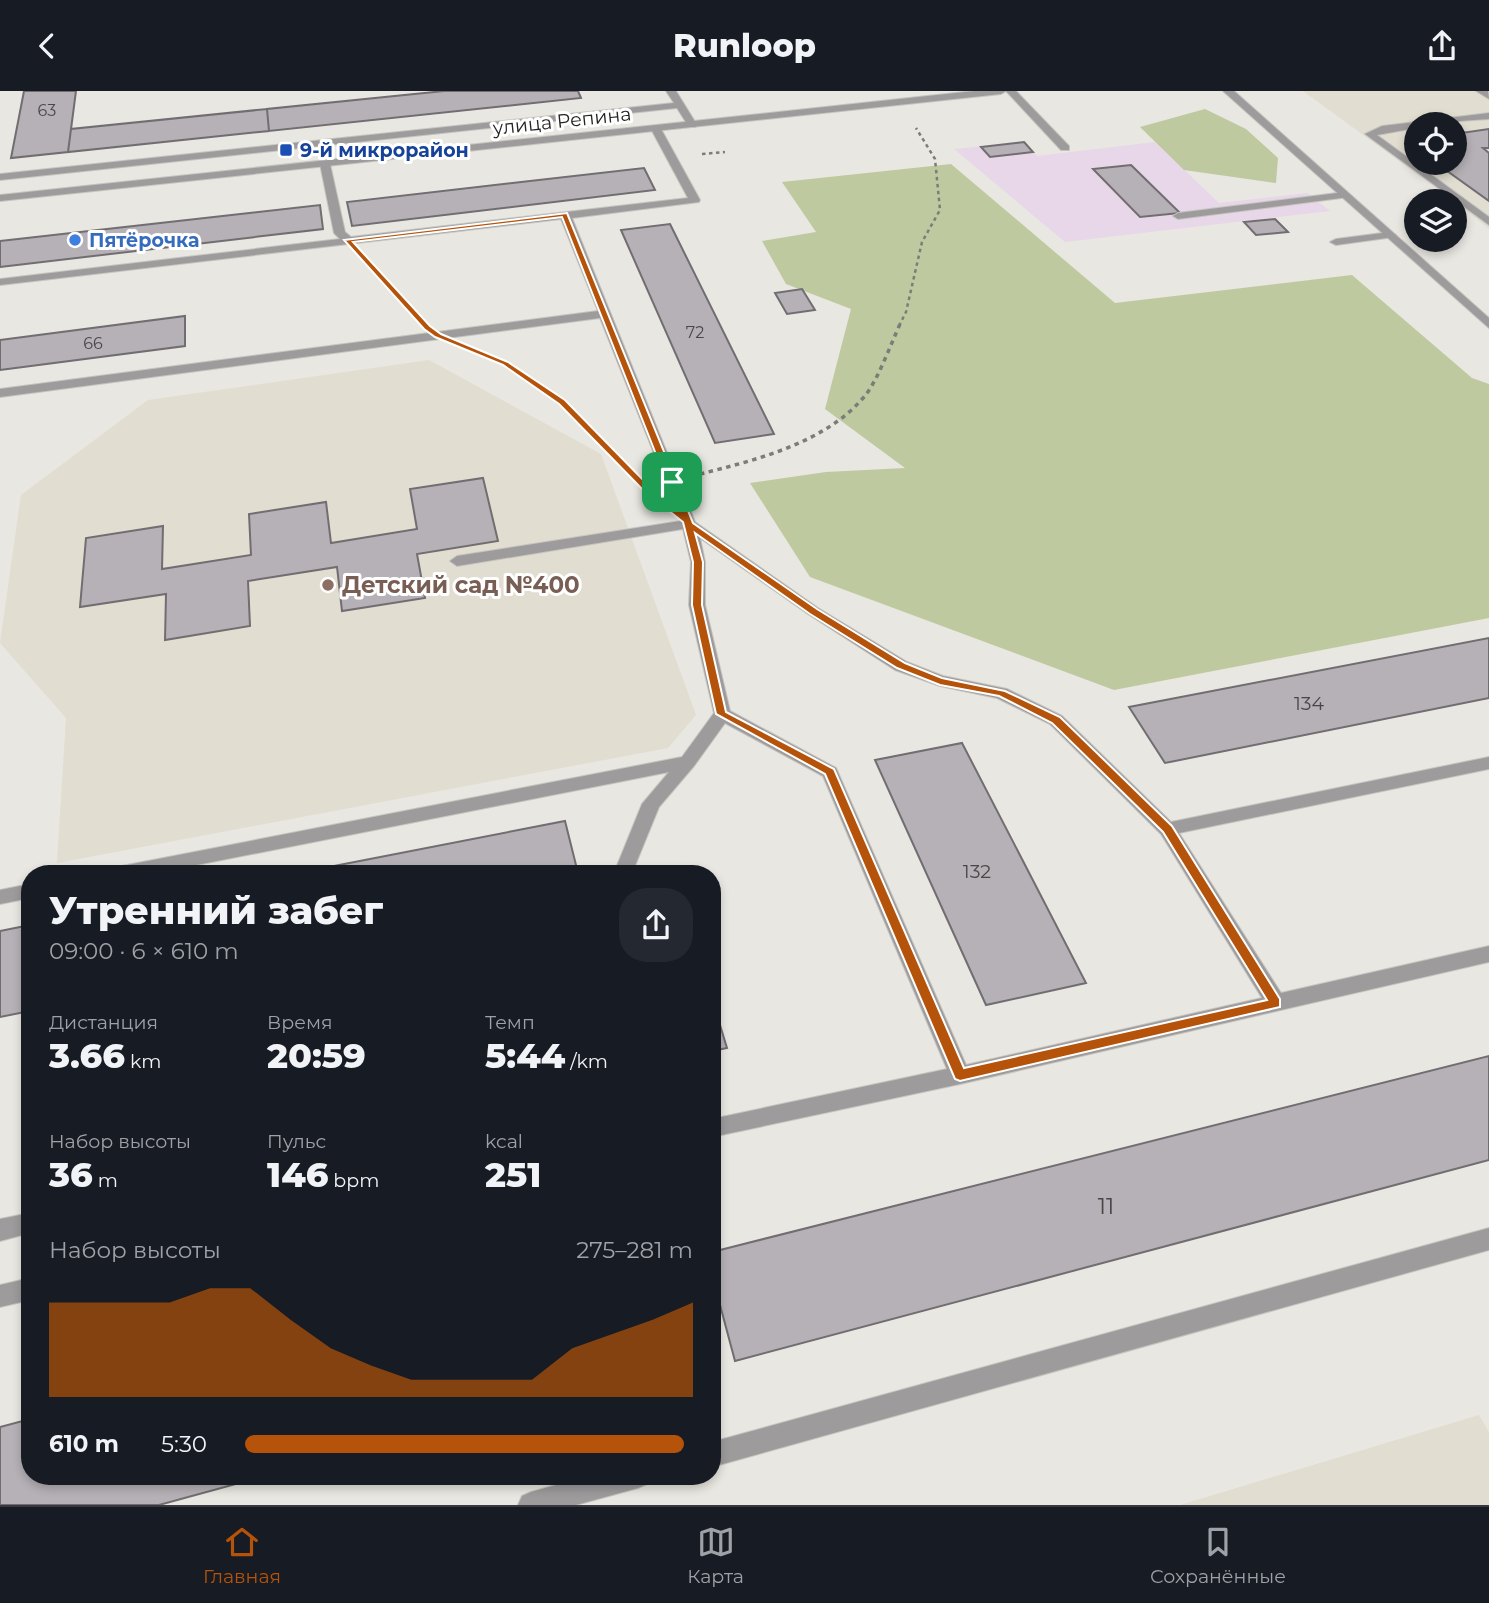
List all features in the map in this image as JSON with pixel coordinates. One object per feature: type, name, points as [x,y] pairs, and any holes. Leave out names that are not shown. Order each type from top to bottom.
[{"type":"street","points":[[671,91],[692,125]]},
{"type":"street","name":"улица Репина","points":[[0,198],[1002,91]]},
{"type":"street","points":[[1011,91],[1065,148]]},
{"type":"street","points":[[1228,91],[1489,324]]},
{"type":"street","points":[[1481,91],[1489,96]]},
{"type":"street","points":[[0,177],[680,105]]},
{"type":"street","points":[[1467,119],[1489,116]]},
{"type":"street","points":[[1404,126],[1382,129],[1370,134],[1404,159]]},
{"type":"street","points":[[0,282],[695,200],[656,129]]},
{"type":"street","points":[[325,164],[340,233],[348,240]]},
{"type":"street","points":[[1425,175],[1489,222]]},
{"type":"street","points":[[1178,216],[1345,195]]},
{"type":"street","points":[[565,215],[689,524],[698,562],[697,605],[722,714],[688,762],[651,804],[626,865]]},
{"type":"street","points":[[1336,242],[1390,235]]},
{"type":"street","points":[[0,393],[604,314]]},
{"type":"street","points":[[457,561],[689,524],[813,611],[901,666],[940,681],[1001,693],[1056,720],[1167,829],[1276,1003]]},
{"type":"street","points":[[722,714],[830,772],[960,1075]]},
{"type":"street","points":[[163,865],[688,762]]},
{"type":"street","points":[[1167,829],[1489,762]]},
{"type":"street","points":[[0,897],[21,893]]},
{"type":"street","points":[[721,1126],[960,1075],[1489,954]]},
{"type":"street","points":[[0,1230],[21,1225]]},
{"type":"street","points":[[721,1452],[1489,1239]]},
{"type":"street","points":[[0,1296],[21,1291]]},
{"type":"street","points":[[531,1505],[602,1485]]},
{"type":"path","points":[[672,482],[755,460],[829,428],[865,396],[906,312],[922,242],[940,210],[935,159],[916,128]]},
{"type":"path","points":[[348,240],[427,327],[438,335],[505,364],[562,402],[637,480]]},
{"type":"shaded area","points":[[1303,91],[1489,91],[1489,229],[1467,211],[1467,189],[1438,189],[1418,175],[1467,175],[1467,112],[1404,112],[1404,165]]},
{"type":"shaded area","points":[[1024,142],[1037,156],[1155,142],[1219,203],[1307,193],[1330,211],[1065,242],[954,149]]},
{"type":"shaded area","name":"Детский сад №400","points":[[429,360],[601,454],[696,715],[668,748],[57,863],[66,718],[0,643],[21,495],[148,400]]},
{"type":"shaded area","points":[[1479,1415],[1489,1432],[1489,1505],[1180,1505]]},
{"type":"green space","points":[[1205,109],[1246,129],[1278,158],[1276,183],[1184,170],[1140,127]]},
{"type":"green space","points":[[951,164],[1115,303],[1352,275],[1472,378],[1489,384],[1489,618],[1114,690],[810,577],[750,483],[826,472],[905,468],[825,409],[851,309],[786,284],[762,241],[816,232],[782,182]]},
{"type":"building","points":[[24,91],[76,91],[68,152],[11,158]]},
{"type":"building","points":[[444,91],[578,91],[581,98],[269,131],[267,109]]},
{"type":"building","points":[[267,109],[269,131],[68,152],[71,129]]},
{"type":"building","points":[[1489,129],[1489,148],[1483,148],[1489,153],[1489,201],[1453,175],[1467,175],[1467,132]]},
{"type":"building","points":[[1024,142],[1033,152],[990,157],[981,147]]},
{"type":"building","points":[[1131,165],[1180,213],[1140,217],[1093,169]]},
{"type":"building","points":[[644,168],[655,190],[352,226],[347,202]]},
{"type":"building","points":[[320,205],[323,229],[0,267],[0,241]]},
{"type":"building","points":[[1275,219],[1288,232],[1256,235],[1244,222]]},
{"type":"building","points":[[670,224],[774,434],[715,443],[621,230]]},
{"type":"building","points":[[802,289],[815,310],[787,314],[775,293]]},
{"type":"building","points":[[185,316],[185,346],[0,370],[0,340]]},
{"type":"building","points":[[483,478],[498,541],[417,554],[425,598],[342,611],[337,567],[248,581],[250,626],[165,640],[166,594],[80,607],[86,538],[163,526],[162,569],[251,555],[249,514],[326,502],[331,543],[417,529],[410,489]]},
{"type":"building","points":[[1489,638],[1489,698],[1165,763],[1129,707]]},
{"type":"building","points":[[962,743],[1086,983],[986,1005],[875,760]]},
{"type":"building","points":[[565,821],[576,865],[339,865]]},
{"type":"building","points":[[21,927],[21,1013],[0,1017],[0,931]]},
{"type":"building","points":[[721,1028],[727,1048],[721,1049]]},
{"type":"building","points":[[1489,1056],[1489,1160],[735,1361],[721,1309],[721,1250]]},
{"type":"building","points":[[21,1421],[21,1485],[232,1485],[159,1505],[0,1505],[0,1427]]},
{"type":"place","name":"9-й микрорайон","points":[[286,150]]},
{"type":"place","name":"Пятёрочка","points":[[75,240]]},
{"type":"place","name":"Детский сад №400","points":[[328,585]]},
{"type":"route","points":[[565,215],[672,482],[689,524],[813,611],[901,666],[940,681],[1001,693],[1056,720],[1167,829],[1276,1003],[960,1075],[830,772],[722,714],[697,605],[698,562],[687,520],[647,489],[562,402],[505,364],[438,335],[427,327],[348,240],[565,215]]}]
